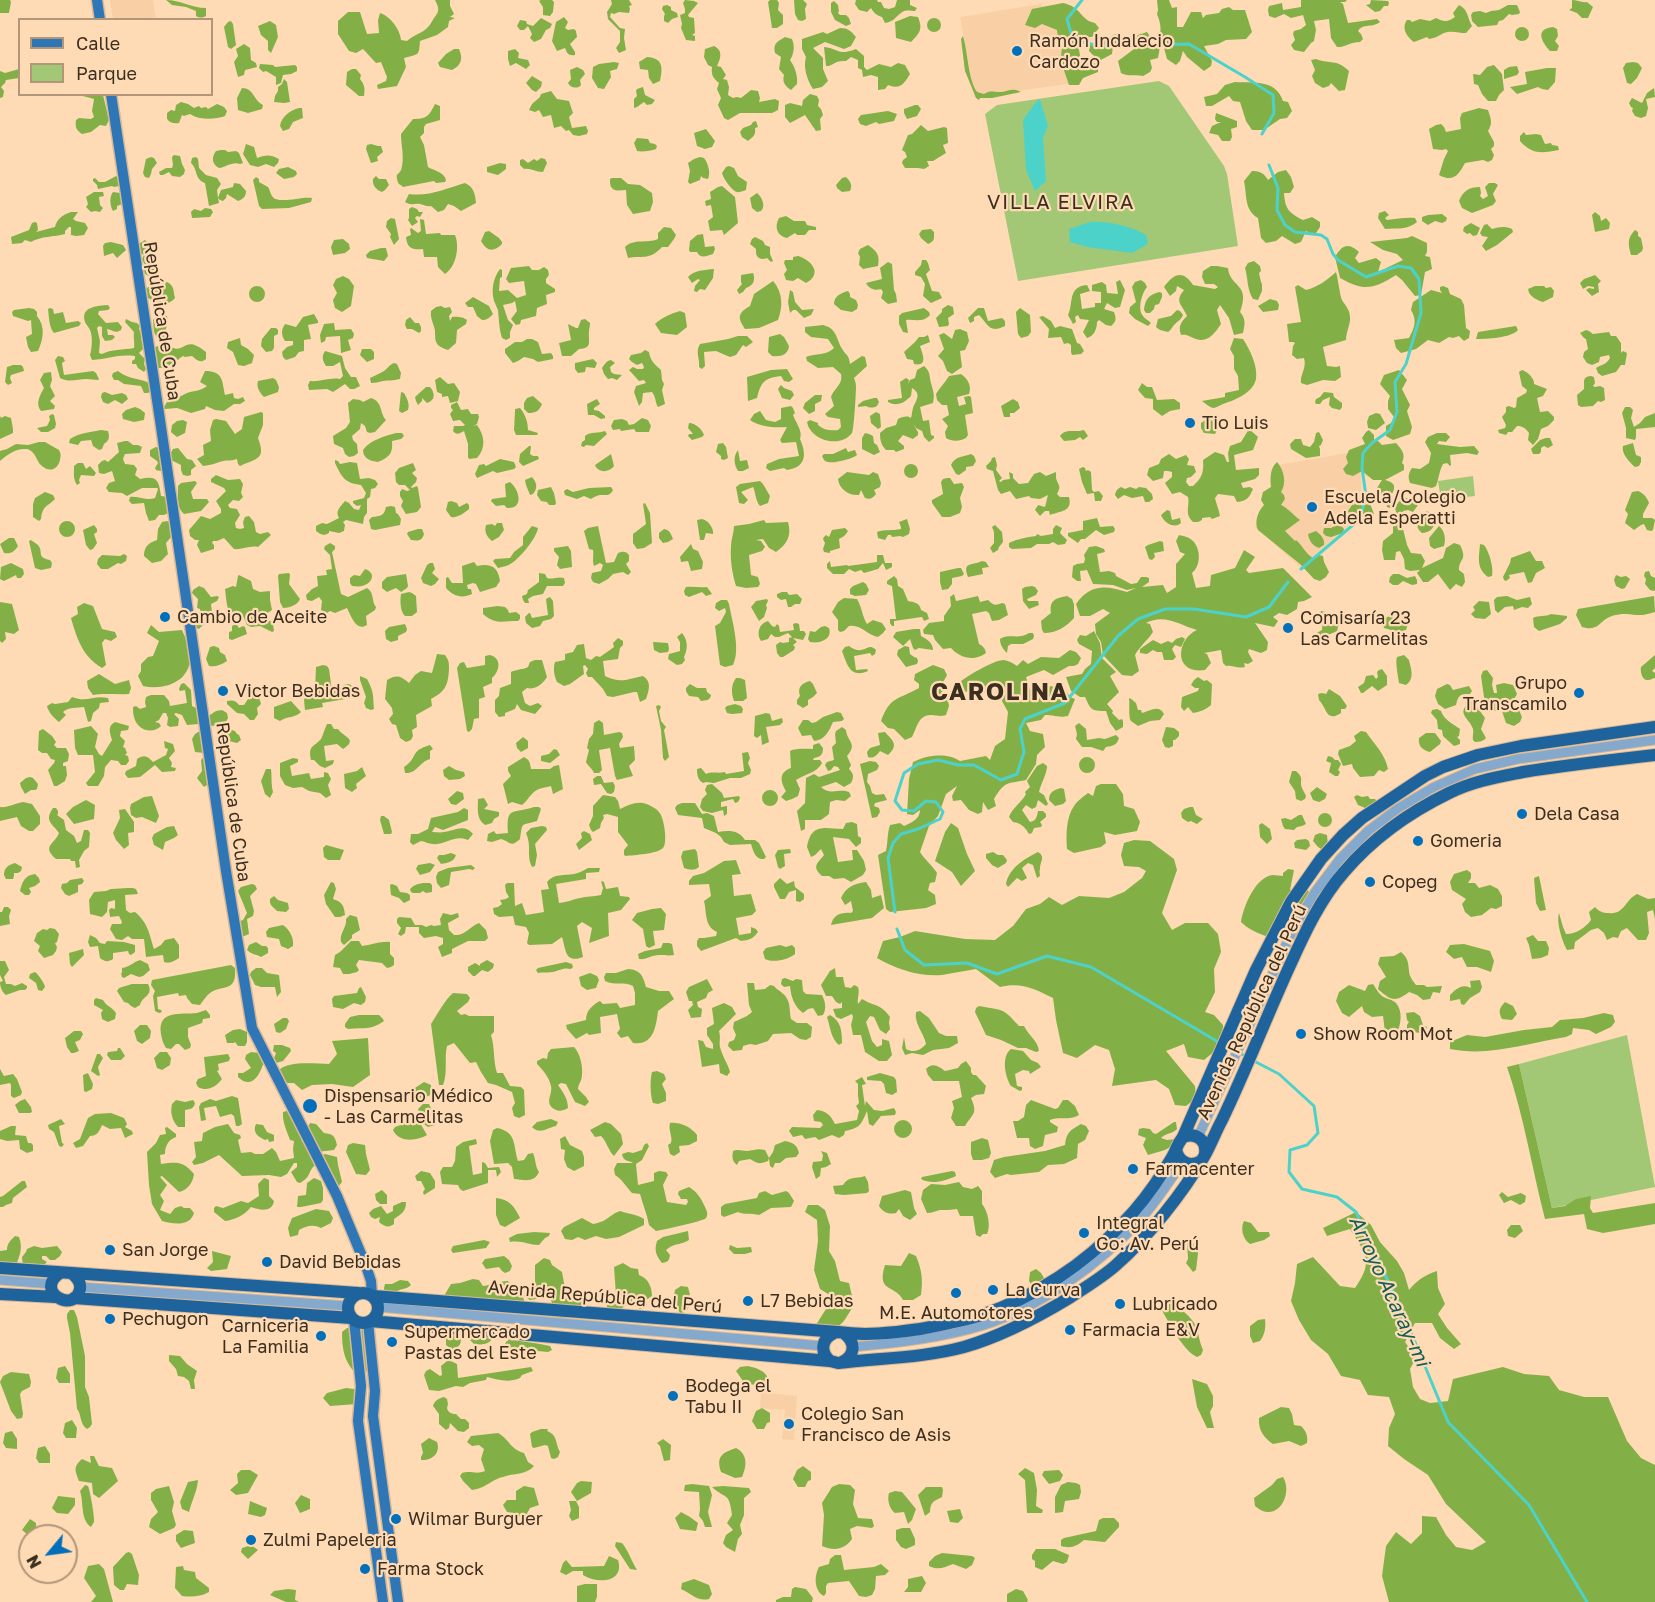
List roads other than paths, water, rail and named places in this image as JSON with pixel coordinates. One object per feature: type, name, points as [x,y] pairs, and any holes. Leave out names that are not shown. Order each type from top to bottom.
[{"type":"highway","name":"Avenida República del Perú","points":[[1183,1137],[1256,970],[1291,902],[1321,859],[1362,818],[1425,776],[1478,755],[1521,746],[1655,727]]},
{"type":"highway","name":"Avenida República del Perú","points":[[351,1314],[361,1323],[369,1321],[836,1362],[922,1354],[965,1346],[996,1336],[1045,1313],[1089,1286],[1113,1268],[1136,1246],[1163,1214],[1203,1157],[1237,1088],[1301,942],[1318,910],[1343,873],[1373,843],[1409,816],[1445,795],[1486,779],[1655,754]]},
{"type":"highway","points":[[1191,1135],[1198,1137],[1204,1142],[1203,1157],[1193,1164],[1183,1162],[1176,1149],[1178,1144],[1183,1137],[1191,1135]]},
{"type":"highway","name":"Avenida República del Perú","points":[[0,1268],[839,1334],[895,1333],[982,1315],[1016,1301],[1073,1267],[1124,1222],[1159,1178],[1176,1149]]},
{"type":"highway","points":[[56,1297],[51,1284],[55,1276],[65,1273],[78,1280],[77,1292]]},
{"type":"highway","points":[[0,1294],[56,1297],[66,1301],[77,1292],[351,1314],[352,1297],[368,1297],[375,1316],[369,1321]]},
{"type":"highway","points":[[839,1334],[852,1341],[853,1347],[849,1358],[836,1362],[824,1354],[823,1346],[826,1338],[839,1334]]},
{"type":"main road","points":[[97,0],[100,18]]},
{"type":"main road","name":"República de Cuba","points":[[111,96],[226,871],[252,1028],[337,1196],[362,1252],[369,1276],[366,1286],[368,1297]]},
{"type":"main road","points":[[351,1314],[361,1386],[358,1421],[383,1602]]},
{"type":"main road","points":[[369,1321],[375,1391],[373,1416],[398,1602]]},
{"type":"street","points":[[1198,1137],[1294,927],[1315,892],[1340,859],[1368,831],[1397,809],[1434,787],[1475,770],[1518,759],[1655,740]]},
{"type":"street","points":[[853,1347],[898,1344],[961,1331],[993,1322],[1032,1304],[1057,1289],[1108,1251],[1140,1220],[1183,1162]]},
{"type":"street","points":[[0,1280],[51,1284]]},
{"type":"street","points":[[368,1297],[823,1346]]},
{"type":"water","points":[[1040,99],[1048,126],[1043,138],[1046,181],[1035,191],[1026,170],[1023,120]]},
{"type":"water","points":[[1090,222],[1112,223],[1133,229],[1146,235],[1148,244],[1132,253],[1087,247],[1070,242],[1069,229]]},
{"type":"waterway","name":"Arroyo Acaray-mi","points":[[1082,0],[1067,19],[1073,40],[1100,46],[1189,44],[1273,95],[1274,113],[1262,134]]},
{"type":"waterway","name":"Arroyo Acaray-mi","points":[[1269,165],[1278,188],[1277,210],[1285,225],[1295,232],[1321,235],[1327,239],[1338,260],[1366,277],[1398,266],[1411,268],[1419,279],[1421,313],[1406,364],[1395,382],[1397,412],[1390,430],[1363,453],[1362,468],[1366,496],[1360,519],[1301,569]]},
{"type":"waterway","name":"Arroyo Acaray-mi","points":[[895,912],[888,858],[893,843],[901,834],[940,819],[943,812],[936,802],[926,801],[914,811],[902,810],[895,801],[904,773],[918,764],[938,760],[958,765],[974,765],[1001,780],[1017,774],[1024,752],[1020,729],[1025,719],[1065,703],[1118,636],[1138,619],[1165,609],[1194,609],[1246,617],[1269,607],[1288,582]]},
{"type":"waterway","name":"Arroyo Acaray-mi","points":[[897,929],[905,950],[924,965],[967,963],[997,974],[1047,956],[1091,967],[1220,1043]]},
{"type":"waterway","name":"Arroyo Acaray-mi","points":[[1226,1046],[1247,1057]]},
{"type":"waterway","name":"Arroyo Acaray-mi","points":[[1252,1060],[1279,1074],[1314,1106],[1318,1133],[1307,1145],[1290,1150],[1289,1172],[1302,1189],[1337,1197],[1356,1212],[1403,1313],[1448,1422],[1529,1505],[1587,1602]]},
{"type":"place","name":"Ramón Indalecio Cardozo","points":[[1017,51]]},
{"type":"place","name":"Tio Luis","points":[[1190,423]]},
{"type":"place","name":"Escuela/Colegio Adela Esperatti","points":[[1312,507]]},
{"type":"place","name":"Cambio de Aceite","points":[[165,617]]},
{"type":"place","name":"Comisaría 23 Las Carmelitas","points":[[1288,628]]},
{"type":"place","name":"Victor Bebidas","points":[[223,691]]},
{"type":"place","name":"Grupo Transcamilo","points":[[1579,693]]},
{"type":"place","name":"Dela Casa","points":[[1522,814]]},
{"type":"place","name":"Gomeria","points":[[1418,841]]},
{"type":"place","name":"Copeg","points":[[1370,882]]},
{"type":"place","name":"Show Room Mot","points":[[1301,1034]]},
{"type":"place","name":"Dispensario Médico - Las Carmelitas","points":[[310,1106]]},
{"type":"place","name":"Farmacenter","points":[[1133,1169]]},
{"type":"place","name":"Integral Go: Av. Perú","points":[[1084,1233]]},
{"type":"place","name":"San Jorge","points":[[110,1250]]},
{"type":"place","name":"David Bebidas","points":[[267,1262]]},
{"type":"place","name":"La Curva","points":[[993,1290]]},
{"type":"place","name":"M.E. Automotores","points":[[956,1293]]},
{"type":"place","name":"L7 Bebidas","points":[[748,1301]]},
{"type":"place","name":"Lubricado","points":[[1120,1304]]},
{"type":"place","name":"Pechugon","points":[[110,1319]]},
{"type":"place","name":"Farmacia E&V","points":[[1070,1330]]},
{"type":"place","name":"Carniceria La Familia","points":[[321,1336]]},
{"type":"place","name":"Supermercado Pastas del Este","points":[[392,1342]]},
{"type":"place","name":"Bodega el Tabu II","points":[[673,1396]]},
{"type":"place","name":"Colegio San Francisco de Asis","points":[[789,1424]]},
{"type":"place","name":"Wilmar Burguer","points":[[396,1519]]},
{"type":"place","name":"Zulmi Papeleria","points":[[251,1540]]},
{"type":"place","name":"Farma Stock","points":[[365,1569]]},
{"type":"district","name":"VILLA ELVIRA","points":[[1061,203]]},
{"type":"district","name":"CAROLINA","points":[[1000,692]]}]
